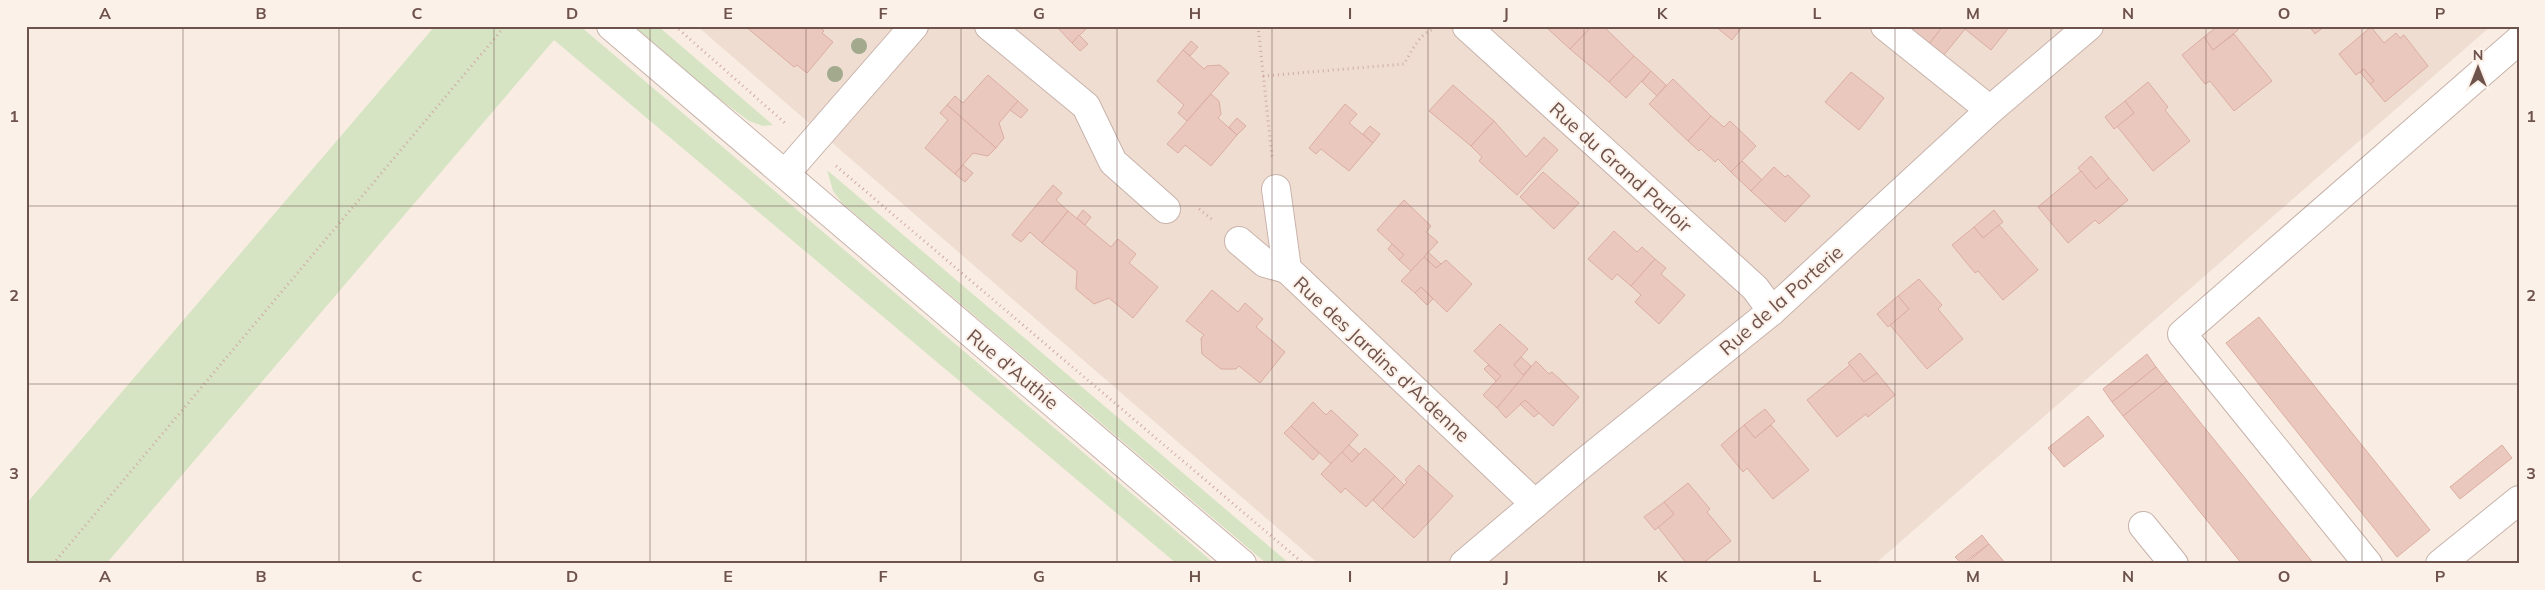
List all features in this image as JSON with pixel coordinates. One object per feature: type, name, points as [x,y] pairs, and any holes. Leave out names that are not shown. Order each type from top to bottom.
[{"type":"street","name":"Rue d'Authie","points":[[611,26],[1242,564]]},
{"type":"street","points":[[785,174],[914,26]]},
{"type":"street","points":[[989,26],[1086,106],[1113,162],[1166,209]]},
{"type":"street","points":[[1885,26],[1990,110]]},
{"type":"street","name":"Rue de la Porterie","points":[[1464,564],[1772,311],[1990,110],[2089,26]]},
{"type":"street","name":"Rue du Grand Parloir","points":[[1467,27],[1755,288],[1772,311]]},
{"type":"street","points":[[2368,564],[2182,334],[2519,40]]},
{"type":"street","name":"Rue des Jardins d'Ardenne","points":[[1276,189],[1287,269],[1535,504]]},
{"type":"street","points":[[1239,241],[1265,262],[1287,269]]},
{"type":"street","points":[[2440,564],[2519,500]]},
{"type":"street","points":[[2143,526],[2174,564]]},
{"type":"path","points":[[53,564],[505,26]]},
{"type":"path","points":[[675,26],[787,125]]},
{"type":"path","points":[[1258,26],[1276,189]]},
{"type":"path","points":[[1263,76],[1404,64],[1416,44],[1428,31],[1467,27]]},
{"type":"path","points":[[829,160],[1304,564]]},
{"type":"path","points":[[1166,209],[1180,193],[1239,241]]},
{"type":"shaded area","points":[[697,26],[2491,26],[1875,564],[1319,564]]},
{"type":"green space","points":[[435,26],[580,26],[1215,564],[1177,564],[554,40],[106,564],[26,564],[26,504]]},
{"type":"green space","points":[[633,26],[658,26],[773,125],[763,126],[749,121],[714,95]]},
{"type":"green space","points":[[827,170],[1290,564],[1267,564],[842,203],[833,191]]},
{"type":"building","points":[[745,26],[819,26],[824,31],[822,33],[833,42],[807,73],[797,65],[794,67]]},
{"type":"building","points":[[1056,26],[1089,26],[1072,43]]},
{"type":"building","points":[[1092,26],[1108,26],[1106,28]]},
{"type":"building","points":[[1549,26],[1592,26],[1570,49],[1547,28]]},
{"type":"building","points":[[1592,26],[1603,26],[1634,56],[1609,82],[1570,49]]},
{"type":"building","points":[[1715,26],[1743,26],[1732,40]]},
{"type":"building","points":[[1916,26],[1943,26],[1926,48],[1909,35]]},
{"type":"building","points":[[1943,26],[2010,26],[1991,50],[1965,29],[1940,60],[1926,48]]},
{"type":"building","points":[[2218,26],[2235,26],[2238,30],[2213,50],[2204,37]]},
{"type":"building","points":[[2309,26],[2325,26],[2315,34]]},
{"type":"building","points":[[2371,27],[2384,43],[2396,33],[2400,38],[2404,35],[2428,66],[2385,102],[2370,84],[2374,81],[2364,69],[2356,75],[2339,54]]},
{"type":"building","points":[[2234,34],[2272,81],[2234,111],[2210,81],[2205,84],[2182,55],[2204,37],[2213,50]]},
{"type":"building","points":[[1079,35],[1088,44],[1080,51],[1072,43]]},
{"type":"building","points":[[1191,41],[1198,47],[1190,56],[1183,50]]},
{"type":"building","points":[[1183,50],[1204,69],[1207,66],[1220,65],[1229,73],[1187,121],[1178,113],[1184,105],[1157,81]]},
{"type":"building","points":[[1634,56],[1651,71],[1626,98],[1609,82]]},
{"type":"building","points":[[2364,69],[2374,81],[2370,84],[2360,72]]},
{"type":"building","points":[[1651,71],[1666,85],[1657,96],[1642,82]]},
{"type":"building","points":[[1851,72],[1884,98],[1859,130],[1825,102]]},
{"type":"building","points":[[988,75],[1018,101],[999,123],[1004,138],[996,148],[947,105],[955,96],[963,103]]},
{"type":"building","points":[[1673,79],[1711,116],[1688,141],[1649,104]]},
{"type":"building","points":[[2148,82],[2168,107],[2165,110],[2190,141],[2153,171],[2117,126],[2134,113],[2125,101]]},
{"type":"building","points":[[1453,85],[1494,121],[1471,146],[1429,111]]},
{"type":"building","points":[[1211,94],[1219,101],[1221,114],[1218,118],[1237,135],[1211,166],[1185,145],[1178,153],[1167,144]]},
{"type":"building","points":[[1018,101],[1028,110],[1021,118],[1010,110]]},
{"type":"building","points":[[2125,101],[2134,113],[2114,129],[2105,117]]},
{"type":"building","points":[[1345,104],[1357,114],[1349,123],[1373,143],[1349,171],[1321,149],[1316,154],[1309,148]]},
{"type":"building","points":[[947,105],[996,148],[988,156],[973,153],[955,174],[925,148],[948,120],[940,113]]},
{"type":"building","points":[[1711,116],[1724,127],[1730,121],[1756,146],[1731,172],[1718,159],[1715,162],[1701,149],[1699,151],[1688,141]]},
{"type":"building","points":[[1237,118],[1246,126],[1237,135],[1229,127]]},
{"type":"building","points":[[1494,121],[1526,157],[1544,137],[1558,150],[1517,195],[1479,161],[1482,157],[1471,146]]},
{"type":"building","points":[[1370,126],[1380,134],[1373,143],[1363,134]]},
{"type":"building","points":[[2091,156],[2109,178],[2096,189],[2078,168]]},
{"type":"building","points":[[1742,161],[1762,180],[1751,191],[1731,172]]},
{"type":"building","points":[[963,165],[973,173],[965,182],[955,174]]},
{"type":"building","points":[[1774,167],[1785,177],[1788,175],[1810,196],[1785,222],[1751,191]]},
{"type":"building","points":[[2081,171],[2096,189],[2109,178],[2128,200],[2099,224],[2095,220],[2068,243],[2038,207]]},
{"type":"building","points":[[1543,172],[1579,203],[1554,229],[1520,197]]},
{"type":"building","points":[[1053,185],[1062,193],[1056,200],[1068,211],[1042,243],[1030,232],[1021,242],[1012,235]]},
{"type":"building","points":[[1404,200],[1431,226],[1426,232],[1438,242],[1411,271],[1399,260],[1404,255],[1377,230]]},
{"type":"building","points":[[1083,210],[1091,217],[1085,225],[1077,218]]},
{"type":"building","points":[[1994,210],[2003,222],[1983,238],[1974,227]]},
{"type":"building","points":[[1068,211],[1111,247],[1118,239],[1136,254],[1129,263],[1158,287],[1133,318],[1109,298],[1094,304],[1076,289],[1077,271],[1042,243]]},
{"type":"building","points":[[1999,225],[2038,270],[2003,300],[1978,271],[1975,273],[1952,245],[1974,227],[1983,238]]},
{"type":"building","points":[[1614,231],[1637,252],[1642,247],[1655,259],[1631,286],[1617,274],[1612,280],[1588,259]]},
{"type":"building","points":[[1392,244],[1404,255],[1399,260],[1388,249]]},
{"type":"building","points":[[1428,252],[1441,264],[1436,268],[1424,257]]},
{"type":"building","points":[[1424,257],[1436,268],[1446,260],[1472,284],[1447,312],[1421,287],[1415,293],[1401,281]]},
{"type":"building","points":[[1655,259],[1666,268],[1661,274],[1685,295],[1659,324],[1635,302],[1641,295],[1631,286]]},
{"type":"building","points":[[1919,279],[1942,305],[1938,309],[1963,339],[1927,369],[1890,325],[1909,309],[1898,296]]},
{"type":"building","points":[[1421,287],[1433,299],[1427,305],[1415,293]]},
{"type":"building","points":[[1212,290],[1238,312],[1245,303],[1263,319],[1256,327],[1285,352],[1260,383],[1239,366],[1236,369],[1221,369],[1202,354],[1201,338],[1204,335],[1186,321]]},
{"type":"building","points":[[1898,296],[1909,309],[1888,327],[1877,314]]},
{"type":"building","points":[[2259,317],[2430,530],[2397,557],[2226,343]]},
{"type":"building","points":[[1500,324],[1528,349],[1514,365],[1525,376],[1497,408],[1483,395],[1501,376],[1474,351]]},
{"type":"building","points":[[1860,353],[1877,373],[1864,382],[1848,363]]},
{"type":"building","points":[[2147,354],[2156,367],[2112,402],[2103,389]]},
{"type":"building","points":[[1521,357],[1531,366],[1523,375],[1514,365]]},
{"type":"building","points":[[1536,361],[1549,374],[1552,372],[1579,397],[1553,426],[1525,400],[1506,418],[1497,408]]},
{"type":"building","points":[[1488,365],[1501,376],[1496,381],[1484,369]]},
{"type":"building","points":[[1850,365],[1864,382],[1877,373],[1895,395],[1868,417],[1866,414],[1837,437],[1807,400]]},
{"type":"building","points":[[2156,367],[2167,381],[2123,416],[2112,402]]},
{"type":"building","points":[[2167,381],[2314,564],[2242,564],[2123,416]]},
{"type":"building","points":[[1525,400],[1539,413],[1534,417],[1520,404]]},
{"type":"building","points":[[1313,402],[1326,415],[1331,410],[1358,435],[1331,464],[1291,426]]},
{"type":"building","points":[[1765,409],[1775,421],[1755,438],[1744,425]]},
{"type":"building","points":[[2088,416],[2104,436],[2064,467],[2048,448]]},
{"type":"building","points":[[1744,425],[1755,438],[1771,425],[1809,470],[1773,499],[1747,468],[1743,472],[1721,445]]},
{"type":"building","points":[[1291,426],[1319,453],[1313,460],[1284,433]]},
{"type":"building","points":[[1349,445],[1359,454],[1352,462],[1342,452]]},
{"type":"building","points":[[2502,445],[2512,458],[2460,499],[2450,487]]},
{"type":"building","points":[[1365,448],[1395,476],[1366,507],[1345,488],[1341,493],[1321,474],[1342,452],[1352,462]]},
{"type":"building","points":[[1419,465],[1453,496],[1414,538],[1382,509],[1407,482],[1405,480]]},
{"type":"building","points":[[1395,476],[1404,485],[1382,509],[1373,500]]},
{"type":"building","points":[[1688,483],[1710,509],[1707,512],[1731,541],[1702,564],[1687,564],[1658,527],[1674,514],[1664,502]]},
{"type":"building","points":[[1664,502],[1674,514],[1655,530],[1644,517]]},
{"type":"building","points":[[1982,535],[1989,544],[1962,564],[1955,557]]},
{"type":"building","points":[[1989,544],[2006,564],[1965,564]]}]
